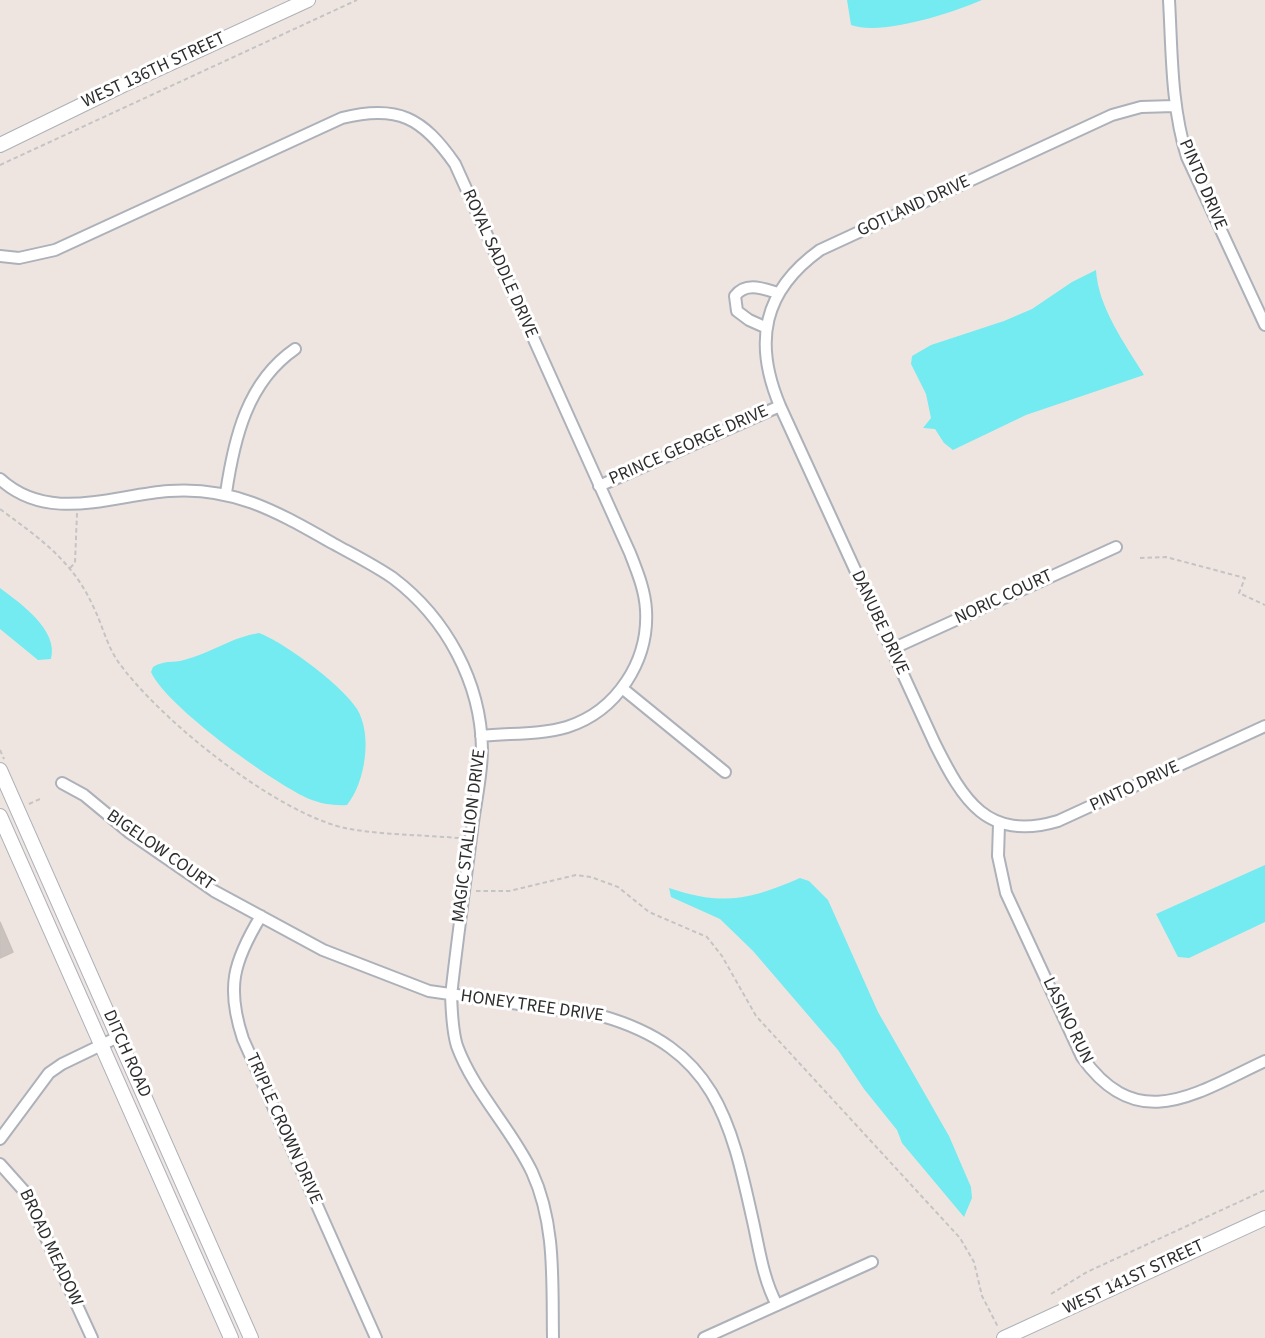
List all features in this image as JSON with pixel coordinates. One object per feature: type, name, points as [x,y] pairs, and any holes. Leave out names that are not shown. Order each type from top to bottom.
[{"type":"street","name":"WEST 136TH STREET","points":[[0,145],[123,85],[308,0]]},
{"type":"street","name":"PINTO DRIVE","points":[[1169,0],[1174,106],[1187,157],[1265,325]]},
{"type":"street","name":"GOTLAND DRIVE","points":[[780,406],[770,384],[764,353],[767,328],[778,293],[794,271],[820,250],[1112,115],[1141,107],[1174,106]]},
{"type":"street","name":"ROYAL SADDLE DRIVE","points":[[0,256],[19,258],[55,250],[342,118],[366,112],[385,111],[406,116],[421,124],[438,140],[455,165],[637,570],[646,609],[642,647],[622,688],[607,706],[567,727],[480,736]]},
{"type":"street","points":[[767,328],[749,320],[737,311],[735,296],[748,287],[778,293]]},
{"type":"street","points":[[226,493],[236,443],[250,403],[267,372],[295,349]]},
{"type":"street","name":"PRINCE GEORGE DRIVE","points":[[599,486],[780,406]]},
{"type":"street","name":"DANUBE DRIVE","points":[[780,406],[955,785],[967,799],[999,824]]},
{"type":"street","name":"MAGIC STALLION DRIVE","points":[[0,479],[25,495],[47,502],[77,505],[168,490],[226,493],[254,501],[282,514],[373,566],[412,595],[442,627],[456,651],[472,693],[482,750],[450,996],[457,1044],[466,1066],[520,1150],[543,1202],[550,1234],[554,1338]]},
{"type":"street","name":"NORIC COURT","points":[[891,649],[1116,547]]},
{"type":"street","points":[[622,688],[725,772]]},
{"type":"street","name":"PINTO DRIVE","points":[[999,824],[1040,827],[1058,821],[1265,726]]},
{"type":"street","name":"DITCH ROAD","points":[[0,770],[251,1338]]},
{"type":"street","name":"BIGELOW COURT","points":[[62,783],[84,795],[130,833],[176,866],[261,916]]},
{"type":"street","name":"DITCH ROAD","points":[[0,816],[231,1338]]},
{"type":"street","name":"LASINO RUN","points":[[999,824],[998,856],[1006,893],[1082,1057],[1095,1075],[1125,1096],[1143,1102],[1159,1102],[1196,1093],[1265,1061]]},
{"type":"street","name":"HONEY TREE DRIVE","points":[[261,916],[323,950],[429,992],[602,1016],[645,1031],[665,1041],[704,1079],[727,1120],[768,1287],[777,1305]]},
{"type":"street","name":"TRIPLE CROWN DRIVE","points":[[261,916],[245,944],[236,970],[232,989],[234,1011],[243,1039],[376,1338]]},
{"type":"street","points":[[0,1139],[49,1073],[118,1037]]},
{"type":"street","name":"BROAD MEADOW","points":[[0,1164],[25,1192],[93,1338]]},
{"type":"street","name":"WEST 141ST STREET","points":[[1001,1334],[1265,1218]]},
{"type":"street","points":[[704,1338],[872,1262]]},
{"type":"path","points":[[0,165],[357,0]]},
{"type":"path","points":[[70,568],[75,563],[76,555],[77,505]]},
{"type":"path","points":[[0,509],[51,546],[70,568],[94,607],[104,636],[118,660],[135,682],[177,725],[247,778],[305,813],[349,829],[470,839]]},
{"type":"path","points":[[1140,558],[1166,557],[1245,578],[1239,593],[1265,605]]},
{"type":"path","points":[[29,804],[40,799]]},
{"type":"path","points":[[464,890],[509,891],[576,875],[591,877],[618,887],[649,912],[706,938],[722,956],[756,1016],[960,1238],[974,1262],[982,1296],[1001,1334]]},
{"type":"path","points":[[1051,1294],[1087,1272],[1265,1190]]},
{"type":"water","points":[[847,0],[982,0],[917,22],[864,28],[851,25]]},
{"type":"water","points":[[1096,270],[1107,311],[1144,375],[1026,415],[953,450],[944,443],[935,429],[923,428],[931,418],[926,394],[911,364],[912,356],[931,345],[1004,321],[1032,309],[1072,282]]},
{"type":"water","points":[[0,588],[27,609],[44,628],[52,648],[51,659],[38,660],[0,629]]},
{"type":"water","points":[[259,633],[283,645],[312,666],[339,689],[357,709],[365,732],[365,758],[358,784],[347,805],[313,800],[266,774],[176,704],[151,672],[153,667],[161,663],[194,657],[240,638]]},
{"type":"water","points":[[1265,865],[1265,922],[1189,958],[1178,957],[1156,914]]},
{"type":"water","points":[[800,878],[809,881],[828,900],[878,1012],[949,1136],[971,1187],[972,1198],[964,1217],[902,1143],[897,1130],[864,1089],[838,1050],[753,951],[720,919],[671,897],[669,888],[705,897],[736,898],[766,891]]},
{"type":"building","points":[[0,922],[13,952],[0,958]]}]
